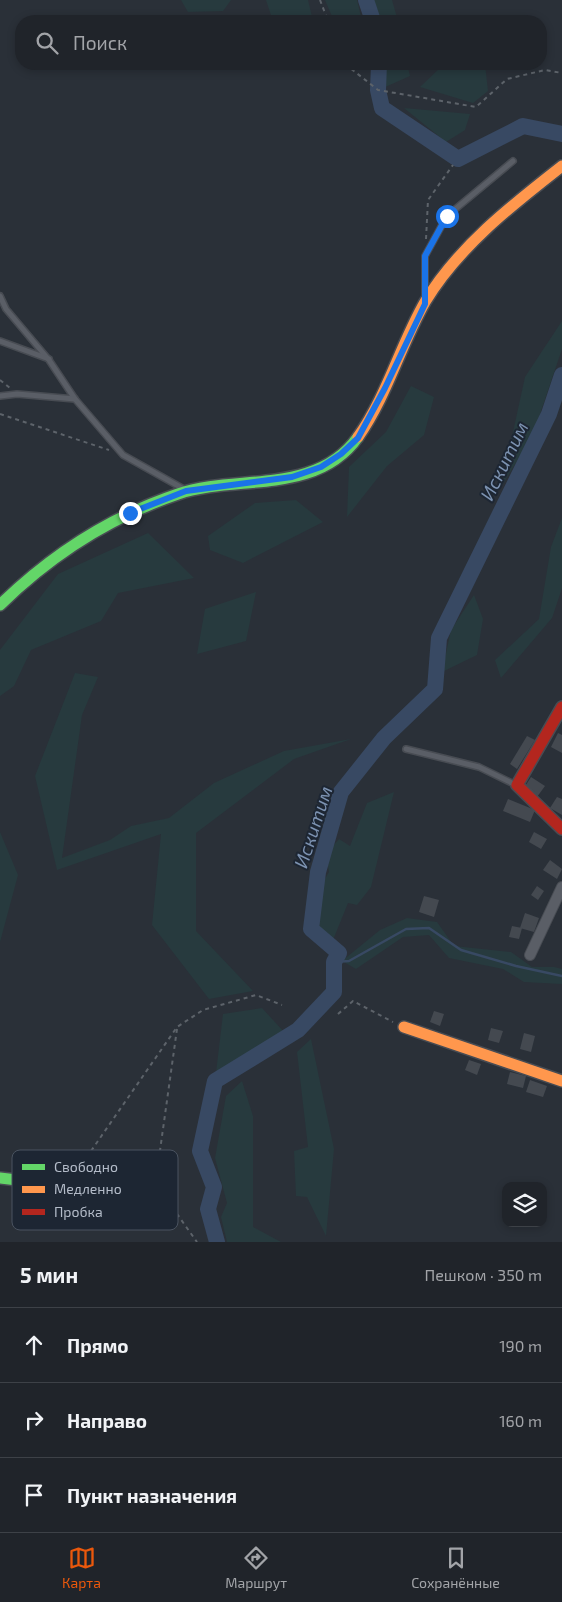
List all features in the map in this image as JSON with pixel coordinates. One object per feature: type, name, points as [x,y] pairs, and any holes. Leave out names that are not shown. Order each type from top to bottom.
[{"type":"main road","points":[[0,604],[48,560],[84,537],[130,513],[186,491],[292,477],[321,467],[341,454],[358,438],[385,388],[425,304],[441,277],[467,249],[530,191],[562,166]]},
{"type":"main road","points":[[562,707],[517,785],[562,829]]},
{"type":"main road","points":[[404,1027],[562,1081]]},
{"type":"street","points":[[530,955],[562,887]]},
{"type":"lane","points":[[425,304],[425,256],[447,216],[513,161]]},
{"type":"lane","points":[[0,296],[6,309],[49,360],[74,399],[123,455],[186,491]]},
{"type":"lane","points":[[0,341],[49,360]]},
{"type":"lane","points":[[0,396],[18,394],[74,399]]},
{"type":"lane","points":[[406,749],[479,766],[517,785]]},
{"type":"path","points":[[320,0],[326,15]]},
{"type":"path","points":[[353,70],[378,90],[476,107],[507,78],[545,70],[562,73]]},
{"type":"path","points":[[425,256],[428,200],[453,165]]},
{"type":"path","points":[[0,380],[18,394]]},
{"type":"path","points":[[0,414],[123,455]]},
{"type":"path","points":[[92,1150],[177,1027],[203,1010],[256,995],[282,1004]]},
{"type":"path","points":[[338,1014],[353,1001],[404,1027]]},
{"type":"path","points":[[160,1150],[177,1027]]},
{"type":"path","points":[[178,1215],[197,1242]]},
{"type":"green space","points":[[181,0],[231,0],[223,11],[188,12]]},
{"type":"green space","points":[[266,0],[308,0],[312,15],[271,15]]},
{"type":"green space","points":[[325,0],[357,0],[361,15],[331,15]]},
{"type":"green space","points":[[371,0],[392,0],[396,15],[376,15]]},
{"type":"green space","points":[[386,70],[408,70],[410,76],[383,88]]},
{"type":"green space","points":[[438,70],[486,70],[488,91],[473,103],[420,87]]},
{"type":"green space","points":[[404,108],[470,114],[465,130],[446,142]]},
{"type":"green space","points":[[562,321],[562,349],[533,435],[501,487],[525,377]]},
{"type":"green space","points":[[411,386],[434,397],[424,435],[387,466],[347,517],[349,467],[386,432]]},
{"type":"green space","points":[[296,500],[323,522],[243,563],[210,550],[208,536],[255,503]]},
{"type":"green space","points":[[562,518],[562,588],[552,618],[501,678],[495,660],[539,619],[551,547]]},
{"type":"green space","points":[[148,533],[194,578],[118,593],[101,621],[31,650],[14,686],[0,696],[0,650],[58,574]]},
{"type":"green space","points":[[256,592],[246,641],[197,654],[205,609]]},
{"type":"green space","points":[[474,595],[483,619],[477,655],[442,672],[451,630]]},
{"type":"green space","points":[[75,673],[98,677],[82,715],[62,858],[110,840],[131,826],[169,818],[214,783],[284,751],[351,739],[294,759],[196,833],[196,931],[253,991],[209,999],[152,925],[161,834],[57,870],[35,776]]},
{"type":"green space","points":[[394,792],[371,887],[357,905],[348,903],[333,940],[317,925],[320,887],[329,872],[326,854],[339,839],[350,846],[367,803]]},
{"type":"green space","points":[[0,832],[18,875],[0,942]]},
{"type":"green space","points":[[407,918],[437,922],[454,946],[511,952],[532,967],[562,969],[562,984],[524,982],[503,969],[449,958],[429,935],[403,937],[356,969],[342,961],[380,930]]},
{"type":"green space","points":[[262,1008],[285,1033],[216,1073],[223,1014]]},
{"type":"green space","points":[[311,1039],[334,1149],[326,1236],[307,1197],[296,1196],[294,1151],[308,1147],[297,1052]]},
{"type":"green space","points":[[242,1081],[253,1116],[253,1227],[281,1242],[227,1242],[221,1217],[227,1203],[215,1158],[226,1096]]},
{"type":"building","points":[[558,733],[562,735],[562,753],[551,747]]},
{"type":"building","points":[[527,736],[535,740],[517,769],[510,764]]},
{"type":"building","points":[[531,777],[545,786],[537,797],[524,788]]},
{"type":"building","points":[[557,797],[562,799],[562,815],[550,808]]},
{"type":"building","points":[[508,799],[535,810],[530,822],[503,811]]},
{"type":"building","points":[[534,832],[547,839],[541,849],[529,842]]},
{"type":"building","points":[[550,860],[562,869],[557,879],[543,870]]},
{"type":"building","points":[[537,886],[544,891],[538,900],[531,895]]},
{"type":"building","points":[[424,896],[439,900],[434,917],[419,912]]},
{"type":"building","points":[[525,913],[539,918],[534,932],[520,928]]},
{"type":"building","points":[[512,926],[522,928],[519,939],[509,937]]},
{"type":"building","points":[[434,1011],[444,1014],[440,1026],[430,1022]]},
{"type":"building","points":[[491,1028],[503,1031],[499,1043],[488,1040]]},
{"type":"building","points":[[524,1033],[535,1036],[531,1052],[520,1049]]},
{"type":"building","points":[[469,1060],[481,1064],[477,1075],[465,1070]]},
{"type":"building","points":[[510,1072],[526,1076],[523,1088],[507,1084]]},
{"type":"building","points":[[530,1080],[547,1086],[543,1097],[526,1092]]},
{"type":"waterway","name":"Искитим","points":[[366,0],[371,15]]},
{"type":"waterway","name":"Искитим","points":[[379,70],[378,90],[382,108],[458,159],[523,126],[562,134]]},
{"type":"waterway","name":"Искитим","points":[[217,1242],[208,1209],[214,1187],[200,1151],[215,1081],[298,1030],[334,992],[334,962],[339,953],[311,929],[318,872],[341,792],[384,738],[435,689],[439,638],[549,414],[562,375]]},
{"type":"waterway","points":[[334,962],[349,961],[406,929],[429,928],[461,950],[516,966],[562,976]]},
{"type":"traffic: fast","points":[[0,605],[61,554],[105,526],[129,514],[153,503],[201,488],[298,476],[320,468],[341,456],[358,437]]},
{"type":"traffic: fast","points":[[0,1178],[12,1179]]},
{"type":"traffic: slow","points":[[358,437],[377,405],[416,319],[438,282],[453,263],[487,228],[562,166]]},
{"type":"traffic: slow","points":[[404,1027],[562,1081]]},
{"type":"traffic: jam","points":[[562,707],[517,785],[562,829]]},
{"type":"route","points":[[130,513],[186,491],[292,477],[321,467],[341,454],[358,438],[385,388],[425,304],[425,256],[447,216]]}]
